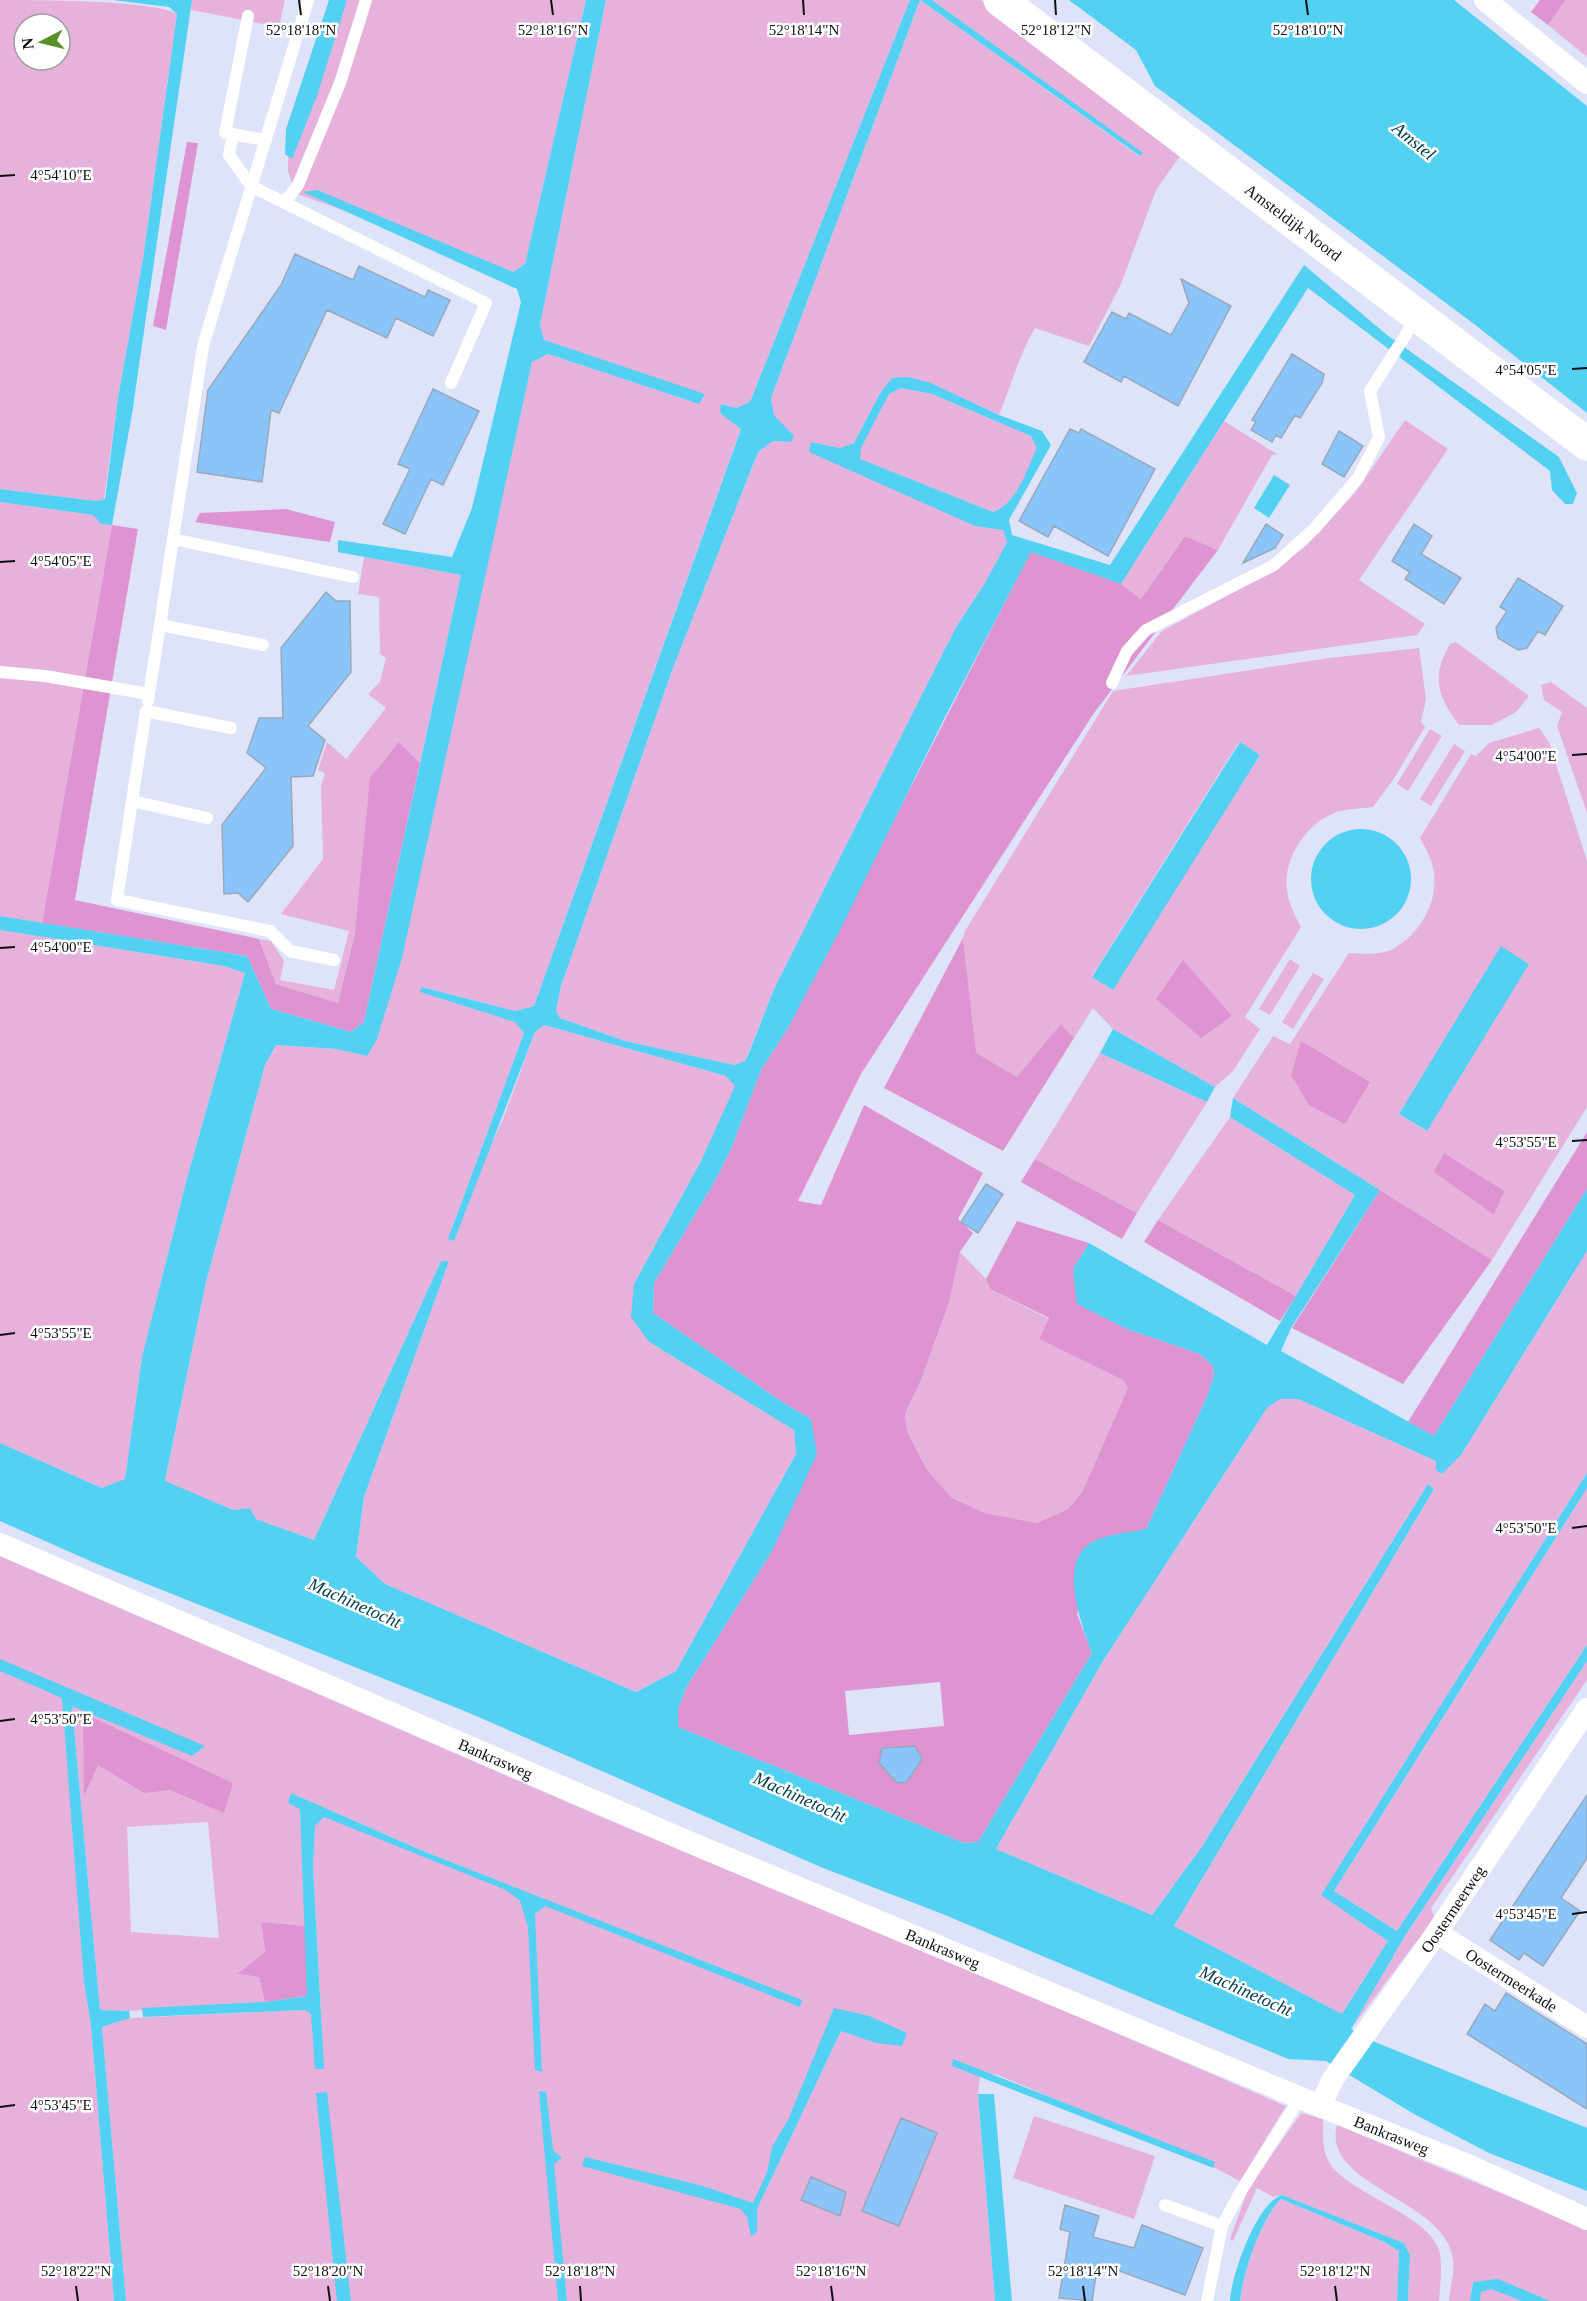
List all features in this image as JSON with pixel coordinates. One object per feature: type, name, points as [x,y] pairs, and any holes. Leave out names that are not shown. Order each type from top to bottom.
[{"type":"street","name":"Amsteldijk Noord","points":[[1000,0],[1410,328],[1587,444]]},
{"type":"street","points":[[1485,0],[1587,83]]},
{"type":"street","name":"Bankrasweg","points":[[0,1544],[301,1672],[689,1842],[1310,2102],[1470,2166],[1587,2219]]},
{"type":"street","name":"Oostermeerweg","points":[[1310,2102],[1333,2079],[1437,1933],[1587,1709]]},
{"type":"street","name":"Oostermeerkade","points":[[1437,1933],[1587,2027]]},
{"type":"lane","points":[[308,0],[203,346],[117,900],[270,932],[290,951],[334,960]]},
{"type":"lane","points":[[284,203],[298,185],[340,83],[366,0]]},
{"type":"lane","points":[[248,16],[225,133],[266,140]]},
{"type":"lane","points":[[233,134],[229,155],[252,186],[486,303],[451,383]]},
{"type":"lane","points":[[1112,683],[1127,651],[1146,630],[1274,565],[1315,528],[1351,487],[1379,437],[1370,391],[1389,357],[1410,328]]},
{"type":"lane","points":[[173,539],[353,577]]},
{"type":"lane","points":[[160,625],[263,645]]},
{"type":"lane","points":[[0,672],[45,676],[149,694]]},
{"type":"lane","points":[[146,711],[231,728]]},
{"type":"lane","points":[[132,801],[207,818]]},
{"type":"lane","points":[[1207,2301],[1222,2226],[1241,2191],[1310,2102]]},
{"type":"lane","points":[[1165,2205],[1222,2226]]},
{"type":"shaded area","points":[[0,0],[121,3],[165,9],[177,14],[143,259],[118,398],[104,499],[96,501],[0,489]]},
{"type":"shaded area","points":[[192,0],[285,0],[279,27],[191,10]]},
{"type":"shaded area","points":[[341,0],[586,0],[525,264],[513,272],[295,193],[288,171],[288,150]]},
{"type":"shaded area","points":[[606,0],[910,0],[750,402],[736,408],[722,404],[720,413],[741,428],[534,1006],[515,1011],[423,987],[421,992],[516,1022],[524,1033],[448,1239],[503,1119],[535,1032],[544,1025],[726,1076],[736,1086],[701,1161],[634,1284],[649,1342],[794,1430],[796,1454],[676,1671],[636,1692],[385,1584],[356,1557],[364,1497],[449,1261],[441,1261],[314,1540],[256,1519],[250,1508],[233,1510],[165,1482],[206,1282],[265,1065],[276,1045],[336,1049],[367,1056],[395,979],[532,362],[548,354],[693,402],[544,340],[540,325]]},
{"type":"shaded area","points":[[920,0],[1139,156],[1143,154],[932,0],[981,0],[1183,152],[1156,190],[1121,284],[1089,346],[1035,328],[999,415],[931,383],[888,386],[879,395],[854,443],[840,448],[811,442],[975,526],[1003,530],[1007,542],[985,583],[956,627],[774,989],[745,1061],[734,1065],[625,1041],[560,1018],[556,1011],[561,986],[673,668],[758,452],[772,441],[791,442],[774,415],[771,398]]},
{"type":"shaded area","points":[[1540,0],[1566,0],[1548,25],[1531,12]]},
{"type":"shaded area","points":[[1566,0],[1587,0],[1587,57],[1548,25]]},
{"type":"shaded area","points":[[187,142],[198,143],[166,330],[153,326]]},
{"type":"shaded area","points":[[901,388],[932,394],[1031,436],[1038,448],[1009,502],[993,512],[859,459],[861,447],[889,394]]},
{"type":"shaded area","points":[[1405,420],[1448,449],[1359,580],[1425,624],[1417,635],[1126,676],[1162,631],[1276,569],[1306,546],[1355,493]]},
{"type":"shaded area","points":[[1224,421],[1277,454],[1272,455],[1218,550],[1185,536],[1141,599],[1121,584]]},
{"type":"shaded area","points":[[0,502],[93,515],[101,524],[112,525],[42,923],[0,916]]},
{"type":"shaded area","points":[[286,509],[335,522],[330,542],[195,522],[200,513]]},
{"type":"shaded area","points":[[112,525],[138,529],[75,900],[259,939],[276,984],[338,1003],[355,932],[370,778],[399,742],[420,763],[364,1022],[351,1032],[271,1009],[247,956],[42,923]]},
{"type":"shaded area","points":[[1185,536],[1218,550],[1094,713],[861,1074],[798,1201],[821,1205],[864,1105],[983,1173],[958,1219],[973,1233],[960,1252],[949,1303],[921,1380],[905,1413],[907,1431],[927,1470],[952,1498],[985,1513],[1037,1523],[1068,1509],[1082,1492],[1128,1388],[1123,1380],[1039,1339],[1049,1318],[990,1289],[986,1279],[1017,1221],[1089,1243],[1073,1269],[1078,1304],[1127,1329],[1200,1354],[1213,1366],[1214,1375],[1207,1397],[1146,1529],[1104,1539],[1077,1614],[1092,1653],[978,1842],[964,1843],[678,1727],[678,1709],[687,1686],[772,1551],[811,1419],[782,1402],[653,1313],[654,1283],[712,1186],[731,1149],[761,1070],[788,1028],[1031,551],[1121,584],[1141,599]],"holes":[[[940,1682],[944,1726],[849,1735],[845,1691]]]},
{"type":"shaded area","points":[[364,557],[461,575],[420,763],[399,742],[338,1003],[276,984],[259,939],[271,941],[284,961],[280,980],[334,990],[349,931],[281,914],[323,859],[321,786],[325,773],[318,770],[327,742],[346,759],[386,708],[368,694],[380,682],[386,658],[380,654],[379,597],[358,594]]},
{"type":"shaded area","points":[[1456,642],[1529,696],[1516,712],[1492,725],[1459,725],[1441,695],[1439,686],[1440,666],[1450,644]]},
{"type":"shaded area","points":[[1419,648],[1426,699],[1421,722],[1425,727],[1393,780],[1373,807],[1332,814],[1316,824],[1302,838],[1292,856],[1286,881],[1292,908],[1301,927],[1245,1017],[1260,1029],[1233,1071],[1215,1087],[1113,1029],[1093,1008],[1074,1038],[1061,1025],[1017,1078],[975,1053],[963,938],[965,931],[1113,691],[1329,658]],"holes":[[[1239,742],[1260,755],[1112,989],[1092,976]]]},
{"type":"shaded area","points":[[1551,682],[1587,708],[1587,813],[1557,726],[1562,712],[1544,700],[1541,685]]},
{"type":"shaded area","points":[[1539,728],[1549,742],[1587,861],[1587,1107],[1492,1260],[1233,1098],[1273,1036],[1290,1044],[1349,953],[1386,952],[1402,943],[1420,925],[1431,902],[1434,877],[1430,857],[1420,838],[1471,754],[1476,756],[1489,743]],"holes":[[[1502,947],[1426,1131],[1399,1114]]]},
{"type":"shaded area","points":[[1430,729],[1442,736],[1408,791],[1397,784]]},
{"type":"shaded area","points":[[1454,744],[1465,751],[1431,806],[1420,799]]},
{"type":"shaded area","points":[[0,930],[224,966],[245,973],[186,1182],[142,1357],[125,1480],[102,1488],[0,1443]]},
{"type":"shaded area","points":[[963,938],[976,1053],[1017,1077],[1061,1024],[1074,1038],[1003,1151],[884,1088]]},
{"type":"shaded area","points":[[1290,959],[1300,966],[1270,1015],[1259,1009]]},
{"type":"shaded area","points":[[1183,960],[1232,1016],[1201,1038],[1156,999]]},
{"type":"shaded area","points":[[1313,973],[1324,979],[1293,1029],[1282,1022]]},
{"type":"shaded area","points":[[1301,1041],[1370,1082],[1345,1124],[1309,1105],[1291,1075]]},
{"type":"shaded area","points":[[1100,1053],[1207,1102],[1137,1213],[1035,1159]]},
{"type":"shaded area","points":[[1230,1117],[1355,1195],[1296,1296],[1158,1220]]},
{"type":"shaded area","points":[[1587,1132],[1587,1189],[1434,1436],[1408,1422]]},
{"type":"shaded area","points":[[1444,1153],[1504,1191],[1494,1215],[1434,1172]]},
{"type":"shaded area","points":[[1035,1159],[1137,1213],[1122,1239],[1021,1182]]},
{"type":"shaded area","points":[[1380,1190],[1492,1260],[1403,1384],[1292,1328]]},
{"type":"shaded area","points":[[1158,1220],[1296,1296],[1280,1321],[1144,1242]]},
{"type":"shaded area","points":[[1587,1251],[1587,1473],[1322,1894],[1388,1941],[1342,2014],[1174,1926],[1434,1489],[1428,1484],[1201,1848],[1152,1915],[996,1849],[1103,1661],[1267,1408],[1280,1399],[1298,1399],[1436,1461],[1442,1474],[1461,1455]]},
{"type":"shaded area","points":[[960,1252],[986,1279],[990,1289],[1049,1319],[1039,1339],[1123,1380],[1128,1388],[1082,1492],[1068,1509],[1037,1523],[985,1513],[952,1498],[927,1470],[907,1431],[905,1412],[921,1380],[949,1303]]},
{"type":"shaded area","points":[[1587,1488],[1587,1645],[1397,1931],[1334,1891]]},
{"type":"shaded area","points":[[0,1556],[606,1819],[1016,1990],[1286,2106],[1240,2181],[1199,2160],[998,2075],[958,2068],[980,2076],[978,2094],[995,2301],[126,2301],[102,2027],[130,2018],[305,2010],[321,2012],[313,1867],[315,1826],[324,1816],[802,2001],[423,1851],[291,1793],[300,1809],[306,1926],[261,1922],[265,1952],[237,1974],[259,1977],[265,2002],[129,2011],[100,2010],[72,1706],[84,1983],[91,2025],[114,2301],[0,2301]],"holes":[[[208,1822],[219,1938],[131,1932],[127,1827]],[[834,2018],[841,2031],[757,2209]]]},
{"type":"shaded area","points":[[1587,1661],[1587,1680],[1431,1908],[1436,1921],[1416,1942],[1351,2029],[1405,1936]]},
{"type":"shaded area","points":[[83,1713],[233,1783],[224,1813],[170,1790],[144,1793],[98,1765],[84,1796]]},
{"type":"shaded area","points":[[261,1922],[306,1926],[307,1996],[265,2002],[259,1977],[237,1974],[265,1952]]},
{"type":"shaded area","points":[[1301,2113],[1323,2119],[1325,2150],[1328,2160],[1337,2172],[1419,2225],[1431,2237],[1440,2255],[1439,2301],[1408,2301],[1410,2255],[1404,2243],[1282,2195],[1273,2197],[1257,2188],[1233,2241],[1230,2239],[1249,2187]]},
{"type":"shaded area","points":[[1034,2116],[1155,2156],[1134,2219],[1013,2178]]},
{"type":"shaded area","points":[[1337,2125],[1587,2229],[1587,2301],[1480,2301],[1473,2282],[1470,2301],[1449,2301],[1453,2259],[1445,2238],[1429,2221],[1365,2179],[1347,2164],[1337,2146]]},
{"type":"shaded area","points":[[1281,2199],[1384,2242],[1399,2251],[1397,2301],[1240,2301],[1254,2247],[1266,2220]]},
{"type":"water","points":[[113,0],[192,0],[132,414],[112,525],[101,524],[93,515],[0,502],[0,489],[96,501],[105,499],[118,398],[143,259],[177,14],[169,7]]},
{"type":"water","points":[[329,0],[347,0],[317,96],[292,159],[285,154],[286,129]]},
{"type":"water","name":"Machinetocht","points":[[586,0],[606,0],[540,325],[544,340],[705,394],[699,404],[548,354],[532,362],[402,958],[377,1039],[367,1056],[336,1049],[276,1045],[265,1065],[206,1282],[165,1481],[233,1510],[250,1508],[256,1519],[314,1540],[441,1261],[449,1261],[364,1497],[356,1557],[385,1584],[636,1692],[676,1671],[796,1454],[794,1430],[649,1342],[631,1317],[634,1284],[701,1161],[735,1086],[726,1076],[544,1025],[535,1032],[454,1241],[448,1239],[524,1033],[515,1022],[420,992],[422,987],[515,1011],[534,1006],[741,429],[720,413],[721,404],[736,408],[750,402],[910,0],[920,0],[771,398],[774,415],[794,436],[791,442],[773,441],[758,452],[673,668],[561,986],[556,1011],[560,1018],[625,1041],[734,1065],[745,1061],[774,989],[956,627],[985,583],[1007,542],[1003,530],[975,526],[809,452],[811,442],[840,448],[854,443],[879,395],[892,378],[908,377],[931,383],[999,415],[1042,431],[1051,445],[1009,520],[1012,535],[1110,565],[1304,265],[1387,335],[1559,457],[1577,493],[1573,504],[1565,504],[1552,490],[1550,471],[1308,288],[1121,584],[1031,552],[942,723],[841,928],[788,1028],[761,1070],[731,1149],[712,1186],[654,1283],[653,1313],[782,1402],[811,1419],[817,1454],[772,1551],[687,1686],[678,1709],[678,1727],[964,1843],[978,1842],[1092,1653],[1075,1597],[1075,1567],[1079,1555],[1088,1545],[1101,1538],[1146,1529],[1207,1397],[1214,1375],[1213,1366],[1200,1354],[1127,1329],[1077,1304],[1073,1269],[1089,1243],[1267,1345],[1355,1195],[1230,1117],[1233,1098],[1380,1190],[1291,1328],[1281,1351],[1434,1436],[1587,1189],[1587,1251],[1461,1455],[1442,1474],[1436,1470],[1436,1461],[1298,1399],[1280,1399],[1267,1408],[1103,1661],[996,1849],[1152,1915],[1201,1848],[1428,1484],[1434,1489],[1174,1926],[1342,2014],[1388,1941],[1321,1895],[1587,1473],[1587,1488],[1334,1891],[1397,1931],[1587,1645],[1587,1661],[1405,1936],[1351,2029],[1375,2042],[1587,2128],[1587,2191],[1489,2153],[1414,2114],[1326,2061],[1288,2059],[940,1913],[823,1868],[467,1712],[97,1564],[0,1521],[0,1443],[102,1488],[125,1479],[142,1357],[186,1182],[245,973],[224,966],[0,930],[0,916],[247,956],[271,1009],[351,1032],[364,1022],[461,575],[338,552],[338,540],[452,557],[472,508],[521,302],[517,289],[303,192],[317,190],[513,272],[525,264]],"holes":[[[901,388],[932,394],[1031,436],[1037,448],[1015,494],[1001,508],[993,512],[860,459],[861,448],[889,394]]]},
{"type":"water","points":[[920,0],[932,0],[1143,153],[1140,156]]},
{"type":"water","name":"Amstel","points":[[1069,0],[1454,0],[1587,106],[1587,413],[1474,324],[1155,86],[1136,50]]},
{"type":"water","points":[[1274,475],[1290,485],[1269,518],[1254,508]]},
{"type":"water","points":[[1240,742],[1260,755],[1113,990],[1092,977]]},
{"type":"water","points":[[1361,829],[1380,833],[1397,843],[1407,860],[1411,879],[1407,898],[1397,915],[1380,925],[1361,929],[1342,925],[1325,915],[1315,898],[1311,879],[1315,860],[1325,843],[1342,833]]},
{"type":"water","points":[[1501,946],[1529,964],[1427,1131],[1399,1114]]},
{"type":"water","points":[[1113,1029],[1215,1087],[1207,1102],[1100,1053]]},
{"type":"water","points":[[0,1659],[205,1746],[192,1756],[72,1706],[100,2010],[129,2011],[130,2018],[102,2027],[126,2301],[114,2301],[91,2025],[84,1983],[62,1698],[0,1671]]},
{"type":"water","points":[[291,1793],[423,1851],[802,2000],[800,2007],[545,1906],[535,1914],[542,2072],[535,2070],[528,1927],[520,1901],[506,1890],[324,1817],[315,1826],[313,1867],[324,2069],[315,2069],[311,2014],[305,2010],[143,2017],[142,2008],[265,2002],[307,1996],[300,1809],[288,1803]]},
{"type":"water","points":[[834,2008],[869,2016],[907,2033],[902,2046],[876,2043],[841,2031],[757,2209],[757,2232],[751,2236],[747,2217],[741,2209],[582,2166],[585,2157],[703,2186],[753,2203],[767,2172],[772,2147],[788,2120]]},
{"type":"water","points":[[953,2059],[1215,2162],[1213,2168],[952,2066]]},
{"type":"water","points":[[539,2091],[546,2092],[553,2150],[562,2158],[554,2164],[567,2301],[558,2301]]},
{"type":"water","points":[[327,2092],[351,2301],[337,2301],[316,2093]]},
{"type":"water","points":[[978,2094],[994,2094],[1012,2301],[995,2301]]},
{"type":"water","points":[[1282,2195],[1404,2243],[1410,2255],[1408,2301],[1397,2301],[1399,2251],[1384,2242],[1281,2199],[1260,2232],[1245,2276],[1240,2301],[1230,2301],[1235,2275],[1247,2241],[1263,2211]]},
{"type":"water","points":[[1498,2279],[1550,2301],[1522,2301],[1491,2289],[1481,2292],[1480,2301],[1470,2301],[1473,2282]]},
{"type":"building","points":[[295,254],[353,280],[359,266],[425,297],[428,290],[450,300],[433,336],[396,318],[387,338],[327,310],[279,413],[271,410],[262,482],[197,472],[208,390],[281,285]]},
{"type":"building","points":[[1181,279],[1231,306],[1178,406],[1124,376],[1121,382],[1084,362],[1112,312],[1126,319],[1129,313],[1171,335],[1189,303]]},
{"type":"building","points":[[1292,354],[1324,374],[1322,383],[1300,418],[1295,415],[1281,438],[1276,435],[1272,442],[1251,430],[1256,422],[1252,420]]},
{"type":"building","points":[[433,389],[479,411],[443,485],[431,479],[405,534],[383,524],[410,469],[398,464]]},
{"type":"building","points":[[1070,429],[1079,433],[1081,429],[1155,469],[1108,556],[1054,526],[1048,537],[1019,521]]},
{"type":"building","points":[[1339,431],[1363,446],[1344,477],[1322,464]]},
{"type":"building","points":[[1266,524],[1283,535],[1275,548],[1243,563]]},
{"type":"building","points":[[1414,524],[1432,536],[1421,554],[1461,578],[1444,604],[1405,579],[1410,572],[1392,561]]},
{"type":"building","points":[[1518,578],[1563,606],[1545,635],[1538,631],[1527,648],[1518,650],[1498,638],[1496,628],[1507,611],[1500,607]]},
{"type":"building","points":[[326,592],[336,601],[350,601],[351,672],[308,726],[325,740],[313,776],[291,777],[293,846],[248,902],[238,893],[224,894],[222,825],[266,768],[247,753],[259,718],[283,718],[281,648]]},
{"type":"building","points":[[986,1184],[1003,1194],[978,1233],[961,1222]]},
{"type":"building","points":[[915,1746],[922,1759],[907,1782],[897,1783],[879,1763],[882,1748]]},
{"type":"building","points":[[1587,1795],[1587,1858],[1561,1898],[1580,1911],[1543,1966],[1524,1953],[1519,1960],[1490,1940]]},
{"type":"building","points":[[1506,1993],[1587,2044],[1587,2109],[1467,2034],[1485,2004],[1495,2011]]},
{"type":"building","points":[[901,2118],[937,2133],[899,2226],[862,2211]]},
{"type":"building","points":[[811,2177],[846,2192],[840,2216],[801,2200]]},
{"type":"building","points":[[1065,2205],[1099,2216],[1093,2237],[1134,2248],[1142,2225],[1203,2248],[1185,2295],[1098,2263],[1092,2301],[1059,2298],[1070,2232],[1060,2229]]}]
